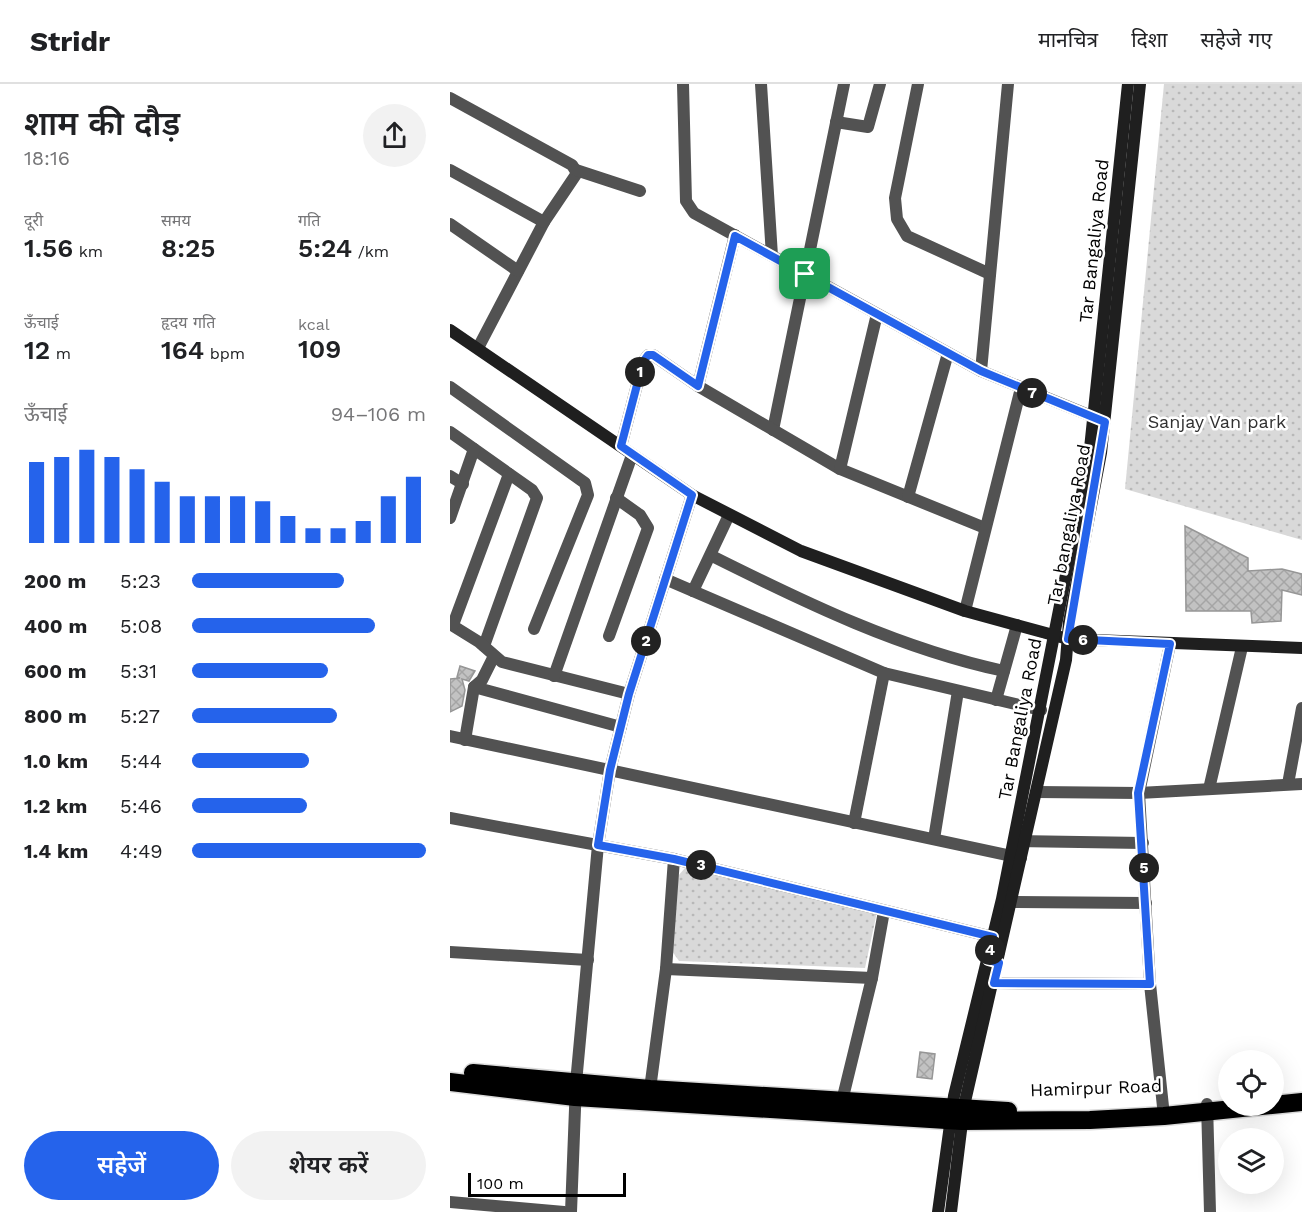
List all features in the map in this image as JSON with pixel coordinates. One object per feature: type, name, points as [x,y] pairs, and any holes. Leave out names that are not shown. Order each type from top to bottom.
[{"type":"highway","points":[[450,1071],[575,1090],[650,1089],[842,1101],[957,1113]]},
{"type":"highway","points":[[450,1082],[1070,1121],[1302,1102]]},
{"type":"highway","points":[[1284,1095],[1302,1092]]},
{"type":"highway","points":[[1208,1108],[1218,1104]]},
{"type":"street","points":[[683,84],[686,201],[694,213],[981,371],[1099,419]]},
{"type":"street","points":[[761,84],[772,256]]},
{"type":"street","points":[[773,430],[844,84]]},
{"type":"street","points":[[836,122],[868,127],[880,84]]},
{"type":"street","points":[[918,84],[895,198],[901,230],[907,236],[990,274]]},
{"type":"street","points":[[981,371],[1008,84]]},
{"type":"street","name":"Tar Bangaliya Road","points":[[1127,151],[1128,84]]},
{"type":"street","name":"Tar bangaliya Road","points":[[957,1113],[994,983],[993,961],[1012,902],[1020,841],[1037,792],[1066,660],[1099,419],[1127,151],[1140,84]]},
{"type":"street","points":[[450,98],[572,165],[576,170],[640,191]]},
{"type":"street","points":[[450,170],[544,222]]},
{"type":"street","points":[[478,348],[544,222],[575,178],[576,170]]},
{"type":"street","points":[[450,224],[518,271]]},
{"type":"street","points":[[698,386],[735,236]]},
{"type":"street","points":[[840,469],[877,314]]},
{"type":"street","points":[[450,330],[692,495],[801,551],[966,611],[1068,639],[1302,648]]},
{"type":"street","points":[[908,497],[948,353]]},
{"type":"street","points":[[621,446],[643,362],[648,355],[653,355],[698,386],[840,469],[985,528]]},
{"type":"street","points":[[450,387],[585,483],[588,495],[534,629]]},
{"type":"street","points":[[966,611],[1021,388]]},
{"type":"street","name":"Tar Bangaliya Road","points":[[1020,841],[1055,635],[1089,458],[1099,419]]},
{"type":"street","points":[[450,432],[532,490],[537,498],[484,646]]},
{"type":"street","points":[[450,518],[474,449]]},
{"type":"street","points":[[554,676],[632,455]]},
{"type":"street","points":[[509,474],[452,625],[484,646],[502,662],[629,694]]},
{"type":"street","points":[[450,476],[463,484]]},
{"type":"street","points":[[571,1212],[575,1090],[598,845],[610,770],[629,694],[692,495]]},
{"type":"street","points":[[609,636],[648,528],[640,515],[616,498]]},
{"type":"street","points":[[693,591],[712,556],[729,515]]},
{"type":"street","points":[[712,556],[824,612],[954,660],[1004,671]]},
{"type":"street","points":[[665,579],[884,673],[1041,710]]},
{"type":"street","points":[[996,700],[1017,625]]},
{"type":"street","points":[[1163,1112],[1150,984],[1143,843],[1138,793],[1170,644]]},
{"type":"street","points":[[1209,789],[1242,647]]},
{"type":"street","points":[[465,740],[474,687],[482,680],[494,656]]},
{"type":"street","points":[[854,823],[884,673]]},
{"type":"street","points":[[474,687],[621,727]]},
{"type":"street","points":[[934,840],[958,691]]},
{"type":"street","points":[[1288,784],[1302,708]]},
{"type":"street","points":[[450,736],[1017,857],[993,937],[993,961],[957,1113],[938,1212]]},
{"type":"street","points":[[1037,792],[1138,793],[1302,784]]},
{"type":"street","points":[[450,818],[674,859],[993,937]]},
{"type":"street","points":[[1020,841],[1143,843]]},
{"type":"street","points":[[650,1089],[666,969],[674,859]]},
{"type":"street","points":[[1012,902],[1146,903]]},
{"type":"street","points":[[842,1101],[872,978],[884,911]]},
{"type":"street","points":[[450,952],[588,960]]},
{"type":"street","points":[[666,969],[872,978]]},
{"type":"street","points":[[994,983],[1150,984]]},
{"type":"street","points":[[1208,1108],[1210,1212]]},
{"type":"street","points":[[951,1212],[957,1113]]},
{"type":"street","points":[[450,1202],[564,1212]]},
{"type":"green space","name":"Sanjay Van park","points":[[1164,84],[1302,84],[1302,540],[1125,489]]},
{"type":"green space","points":[[685,868],[877,912],[865,968],[679,961],[672,951],[678,876]]},
{"type":"building","points":[[1185,526],[1248,558],[1248,571],[1282,569],[1302,574],[1302,595],[1282,590],[1281,621],[1252,623],[1251,611],[1186,611]]},
{"type":"building","points":[[460,666],[475,671],[469,681],[462,679],[465,690],[462,706],[450,712],[450,679],[460,678],[457,677]]},
{"type":"building","points":[[920,1052],[935,1054],[932,1079],[917,1077]]},
{"type":"route","points":[[735,236],[805,274],[981,371],[1105,422],[1092,510],[1069,622],[1068,639],[1170,644],[1138,793],[1143,843],[1150,984],[994,983],[999,963],[988,960],[993,937],[674,859],[598,845],[610,770],[629,694],[692,495],[621,446],[643,362],[648,355],[653,355],[698,386],[735,236]]}]
